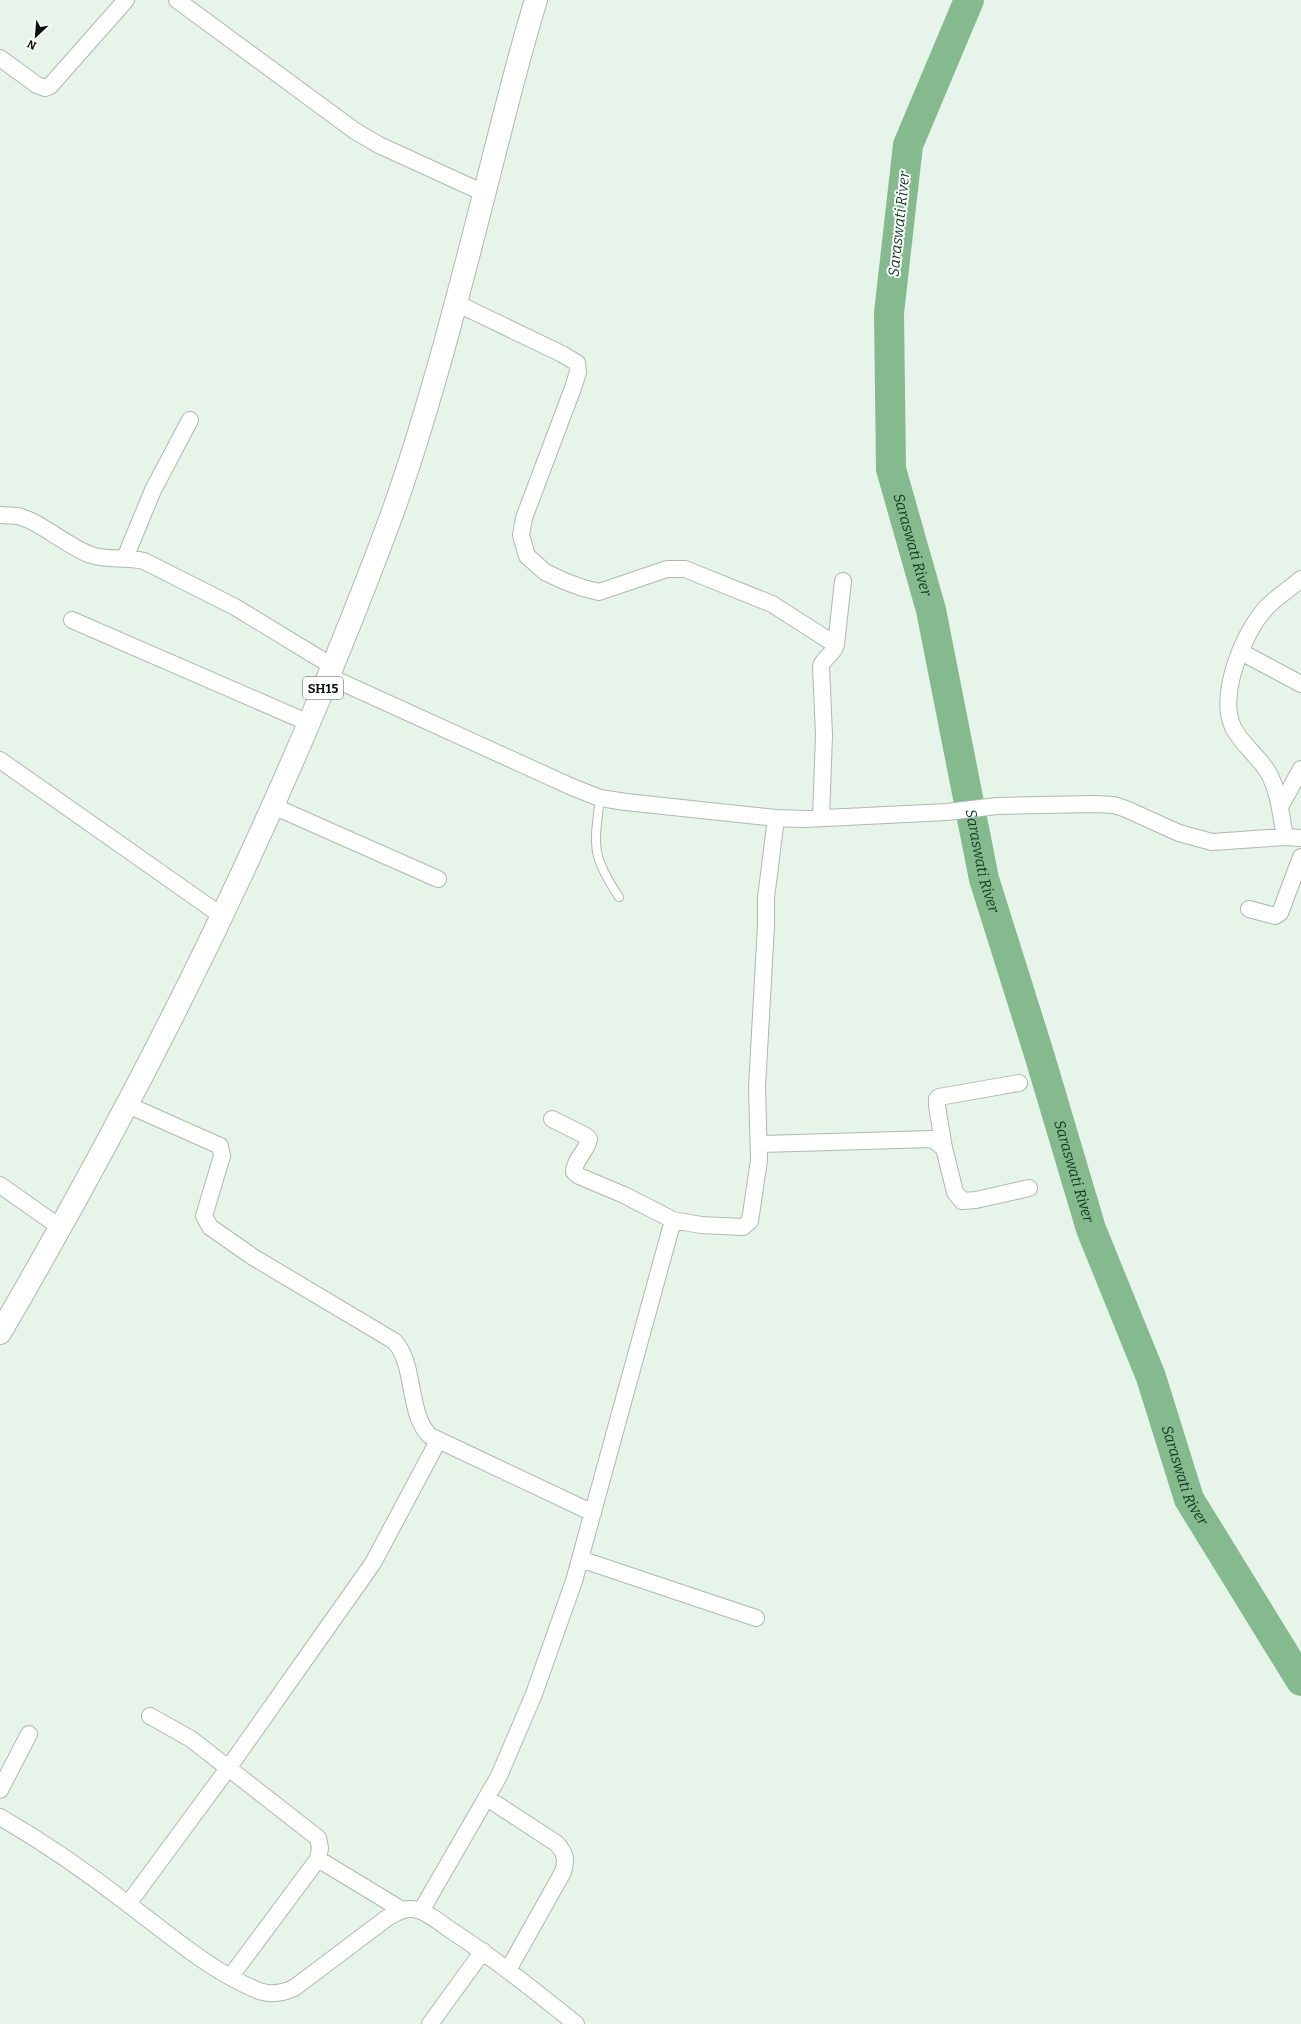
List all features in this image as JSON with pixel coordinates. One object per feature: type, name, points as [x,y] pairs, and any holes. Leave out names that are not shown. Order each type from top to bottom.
[{"type":"main road","name":"SH15","points":[[0,1333],[61,1228],[128,1105],[222,916],[273,806],[309,723],[370,574],[397,501],[421,425],[456,303],[536,0]]},
{"type":"street","points":[[1,60],[37,85],[45,88],[50,86],[126,0]]},
{"type":"street","points":[[177,0],[355,131],[379,145],[484,193]]},
{"type":"street","points":[[456,303],[562,354],[577,364],[578,372],[573,388],[524,518],[521,535],[527,556],[533,562],[545,572],[558,578],[583,588],[599,592],[667,568],[685,569],[772,604],[836,645]]},
{"type":"street","points":[[125,558],[153,490],[190,420]]},
{"type":"street","points":[[0,515],[18,516],[29,520],[90,554],[102,558],[144,560],[235,607],[330,671],[600,798],[776,818],[821,818],[947,812],[997,806],[1114,805],[1179,833],[1212,842],[1284,837],[1301,838]]},
{"type":"street","points":[[1284,837],[1280,807],[1268,772],[1233,728],[1228,715],[1228,694],[1231,678],[1252,629],[1266,608],[1301,579]]},
{"type":"street","points":[[821,818],[824,735],[821,666],[823,662],[832,654],[836,645],[843,581]]},
{"type":"street","points":[[72,620],[309,723]]},
{"type":"street","points":[[1241,652],[1301,684]]},
{"type":"street","points":[[0,760],[222,916]]},
{"type":"street","points":[[1280,807],[1301,769]]},
{"type":"street","points":[[273,806],[438,879]]},
{"type":"street","points":[[552,1119],[586,1136],[589,1139],[588,1145],[574,1167],[574,1172],[579,1176],[624,1195],[673,1220],[701,1225],[743,1227],[750,1221],[758,1173],[759,1144],[757,1086],[766,898],[776,818]]},
{"type":"street","points":[[1249,909],[1275,916],[1280,913],[1301,857]]},
{"type":"street","points":[[1019,1083],[939,1097],[937,1099],[937,1106],[944,1148],[955,1192],[962,1201],[976,1200],[1029,1188]]},
{"type":"street","points":[[128,1105],[220,1146],[222,1156],[204,1216],[210,1228],[253,1257],[394,1341],[402,1352],[422,1426],[430,1436],[593,1513]]},
{"type":"street","points":[[759,1144],[918,1138],[932,1139],[944,1148]]},
{"type":"street","points":[[0,1185],[61,1228]]},
{"type":"street","points":[[421,1911],[487,1798],[507,1758],[534,1694],[580,1559],[673,1220]]},
{"type":"street","points":[[128,1904],[230,1767],[374,1563],[438,1441]]},
{"type":"street","points":[[580,1559],[756,1618]]},
{"type":"street","points":[[150,1716],[182,1733],[230,1767],[318,1838],[320,1848],[318,1859],[231,1976]]},
{"type":"street","points":[[0,1790],[29,1734]]},
{"type":"street","points":[[487,1798],[556,1843],[563,1850],[565,1857],[563,1872],[508,1970]]},
{"type":"street","points":[[0,1817],[55,1851],[189,1951],[260,1991],[275,1994],[286,1992],[294,1988],[386,1918],[402,1910],[412,1909],[421,1911],[483,1951],[576,2024]]},
{"type":"street","points":[[318,1859],[402,1910]]},
{"type":"street","points":[[430,2024],[483,1951]]},
{"type":"lane","points":[[600,798],[595,839],[597,853],[603,872],[619,897]]},
{"type":"waterway","name":"Saraswati River","points":[[969,0],[908,145],[889,313],[891,469],[931,610],[984,879],[1039,1054],[1091,1229],[1151,1377],[1189,1499],[1301,1681]]}]
